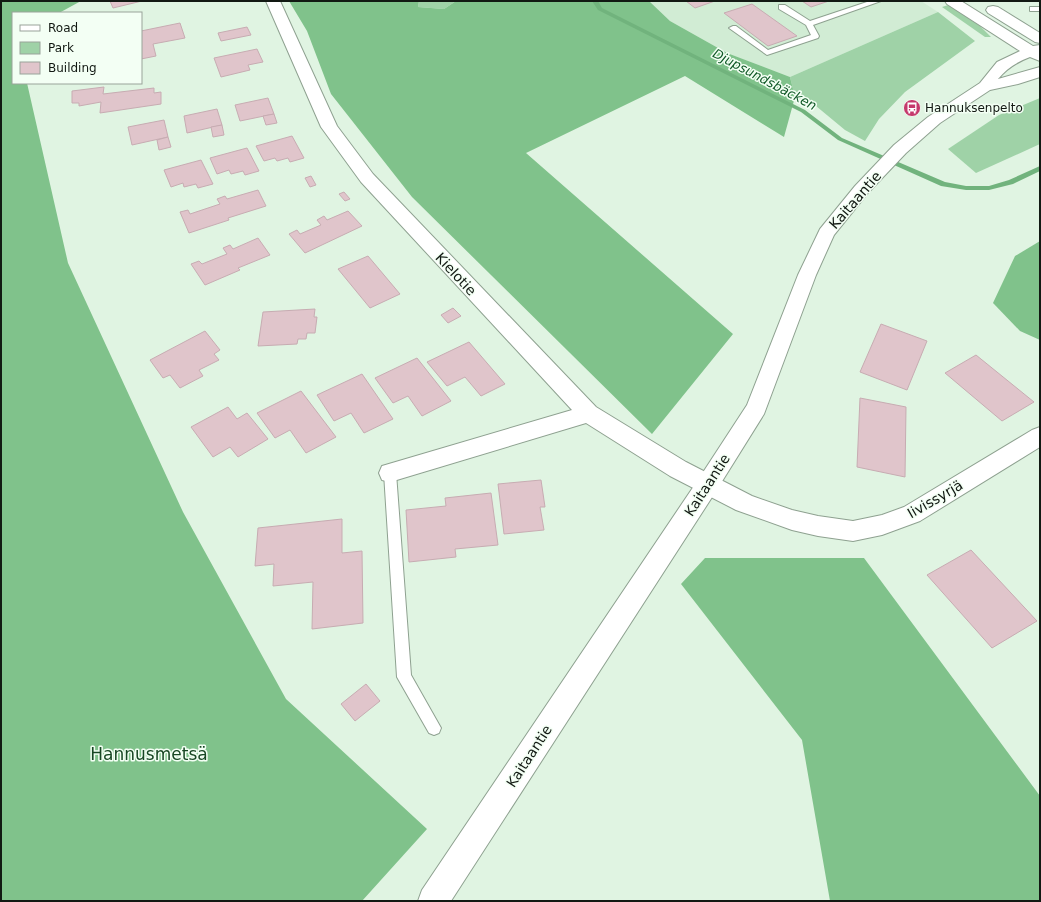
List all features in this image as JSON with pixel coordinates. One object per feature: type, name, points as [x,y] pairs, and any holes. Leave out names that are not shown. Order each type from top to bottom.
[{"type":"main road","name":"Kielotie","points":[[273,1],[329,127],[367,178],[588,413],[678,468],[708,484]]},
{"type":"main road","points":[[952,1],[1037,53]]},
{"type":"main road","points":[[984,5],[1040,39]]},
{"type":"main road","name":"Kaitaantie","points":[[985,86],[994,72],[1010,60],[1037,53]]},
{"type":"main road","name":"Kaitaantie","points":[[433,901],[708,484],[756,408],[807,275],[826,233],[861,190],[900,149],[934,120],[985,86],[1013,81],[1040,72]]},
{"type":"main road","points":[[390,473],[573,419],[588,413]]},
{"type":"main road","name":"Iivissyrjä","points":[[708,484],[744,503],[792,520],[818,526],[853,530],[882,525],[912,514],[1040,436]]},
{"type":"lane","points":[[809,24],[878,1]]},
{"type":"lane","points":[[733,28],[767,53],[815,36],[809,24],[782,7]]},
{"type":"lane","points":[[390,473],[404,677],[434,728]]},
{"type":"shaded area","points":[[649,1],[921,1],[938,12],[790,77],[727,53],[670,21]]},
{"type":"green space","name":"Hannusmetsä","points":[[1,1],[81,1],[61,12],[12,12],[12,84],[27,84],[68,263],[183,512],[286,699],[427,829],[362,901],[1,901]]},
{"type":"green space","points":[[289,1],[419,1],[418,7],[444,9],[456,1],[649,1],[670,21],[727,53],[790,77],[795,97],[784,137],[685,76],[526,153],[733,334],[652,434],[412,197],[331,94],[307,31]]},
{"type":"green space","points":[[419,1],[456,1],[444,9],[418,7]]},
{"type":"green space","points":[[948,5],[980,26],[991,37],[985,37],[942,7]]},
{"type":"green space","points":[[938,12],[975,41],[905,92],[879,119],[865,141],[845,130],[816,106],[795,97],[790,77]]},
{"type":"green space","points":[[1040,98],[1040,144],[976,173],[948,149],[999,115]]},
{"type":"green space","points":[[1040,241],[1040,340],[1020,331],[993,303],[1015,256]]},
{"type":"green space","points":[[705,558],[864,558],[1040,796],[1040,901],[830,901],[802,740],[681,584]]},
{"type":"building","points":[[110,1],[142,1],[113,8]]},
{"type":"building","points":[[686,1],[715,1],[695,8]]},
{"type":"building","points":[[802,1],[829,1],[811,7]]},
{"type":"building","points":[[752,4],[797,36],[768,46],[724,13]]},
{"type":"building","points":[[180,23],[185,38],[153,44],[156,56],[142,59],[142,31]]},
{"type":"building","points":[[247,27],[251,35],[221,41],[218,33]]},
{"type":"building","points":[[257,49],[263,62],[248,65],[250,70],[221,77],[214,58]]},
{"type":"building","points":[[104,87],[103,94],[154,88],[154,93],[161,92],[161,104],[100,113],[101,102],[79,106],[79,103],[72,103],[72,91]]},
{"type":"building","points":[[268,98],[274,114],[240,121],[235,105]]},
{"type":"building","points":[[217,109],[222,125],[187,133],[184,116]]},
{"type":"building","points":[[274,114],[277,123],[266,125],[263,116]]},
{"type":"building","points":[[164,120],[168,137],[132,145],[128,127]]},
{"type":"building","points":[[222,125],[224,135],[213,137],[211,127]]},
{"type":"building","points":[[292,136],[304,158],[290,162],[288,158],[277,161],[275,158],[264,161],[256,146]]},
{"type":"building","points":[[168,137],[171,147],[159,150],[157,140]]},
{"type":"building","points":[[247,148],[259,171],[245,175],[243,171],[231,174],[229,170],[217,174],[210,158]]},
{"type":"building","points":[[201,160],[213,184],[198,188],[196,184],[184,187],[183,183],[171,187],[164,170]]},
{"type":"building","points":[[311,176],[316,185],[310,187],[305,178]]},
{"type":"building","points":[[258,190],[266,206],[228,218],[229,220],[189,233],[180,212],[188,210],[190,214],[220,204],[217,199],[225,196],[227,199]]},
{"type":"building","points":[[344,192],[350,199],[345,201],[339,194]]},
{"type":"building","points":[[348,211],[362,226],[305,253],[289,234],[297,230],[300,234],[321,225],[317,220],[324,216],[327,220]]},
{"type":"building","points":[[258,238],[270,255],[238,268],[240,270],[205,285],[191,264],[199,261],[202,264],[227,254],[223,248],[230,245],[233,249]]},
{"type":"building","points":[[368,256],[400,294],[370,308],[338,269]]},
{"type":"building","points":[[453,308],[461,316],[448,323],[441,315]]},
{"type":"building","points":[[315,309],[314,317],[317,317],[315,333],[307,333],[306,339],[298,339],[297,344],[258,346],[263,312]]},
{"type":"building","points":[[881,324],[927,341],[907,390],[860,372]]},
{"type":"building","points":[[205,331],[220,350],[214,354],[219,360],[199,370],[203,376],[180,388],[170,375],[163,378],[150,360]]},
{"type":"building","points":[[469,342],[505,384],[481,396],[465,377],[447,386],[427,362]]},
{"type":"building","points":[[976,355],[1034,402],[1002,421],[945,373]]},
{"type":"building","points":[[417,358],[451,401],[422,416],[408,396],[393,403],[375,378]]},
{"type":"building","points":[[362,374],[393,419],[364,433],[351,413],[334,421],[317,395]]},
{"type":"building","points":[[301,391],[336,437],[306,453],[290,430],[275,438],[257,413]]},
{"type":"building","points":[[860,398],[906,407],[905,477],[857,467]]},
{"type":"building","points":[[228,407],[237,419],[247,413],[268,439],[238,457],[230,447],[213,457],[191,427]]},
{"type":"building","points":[[541,480],[545,507],[540,507],[544,530],[504,534],[498,484]]},
{"type":"building","points":[[491,493],[498,545],[455,549],[456,557],[409,562],[406,510],[446,506],[445,498]]},
{"type":"building","points":[[342,519],[342,553],[362,551],[363,623],[312,629],[313,582],[273,586],[274,564],[255,566],[258,528]]},
{"type":"building","points":[[971,550],[1037,621],[992,648],[927,575]]},
{"type":"building","points":[[366,684],[380,701],[355,721],[341,704]]},
{"type":"waterway","name":"Djupsundsbäcken","points":[[595,1],[600,9],[803,111],[840,139],[943,184],[966,188],[989,188],[1011,182],[1040,168]]},
{"type":"place","name":"Hannuksenpelto","points":[[912,108]]}]
